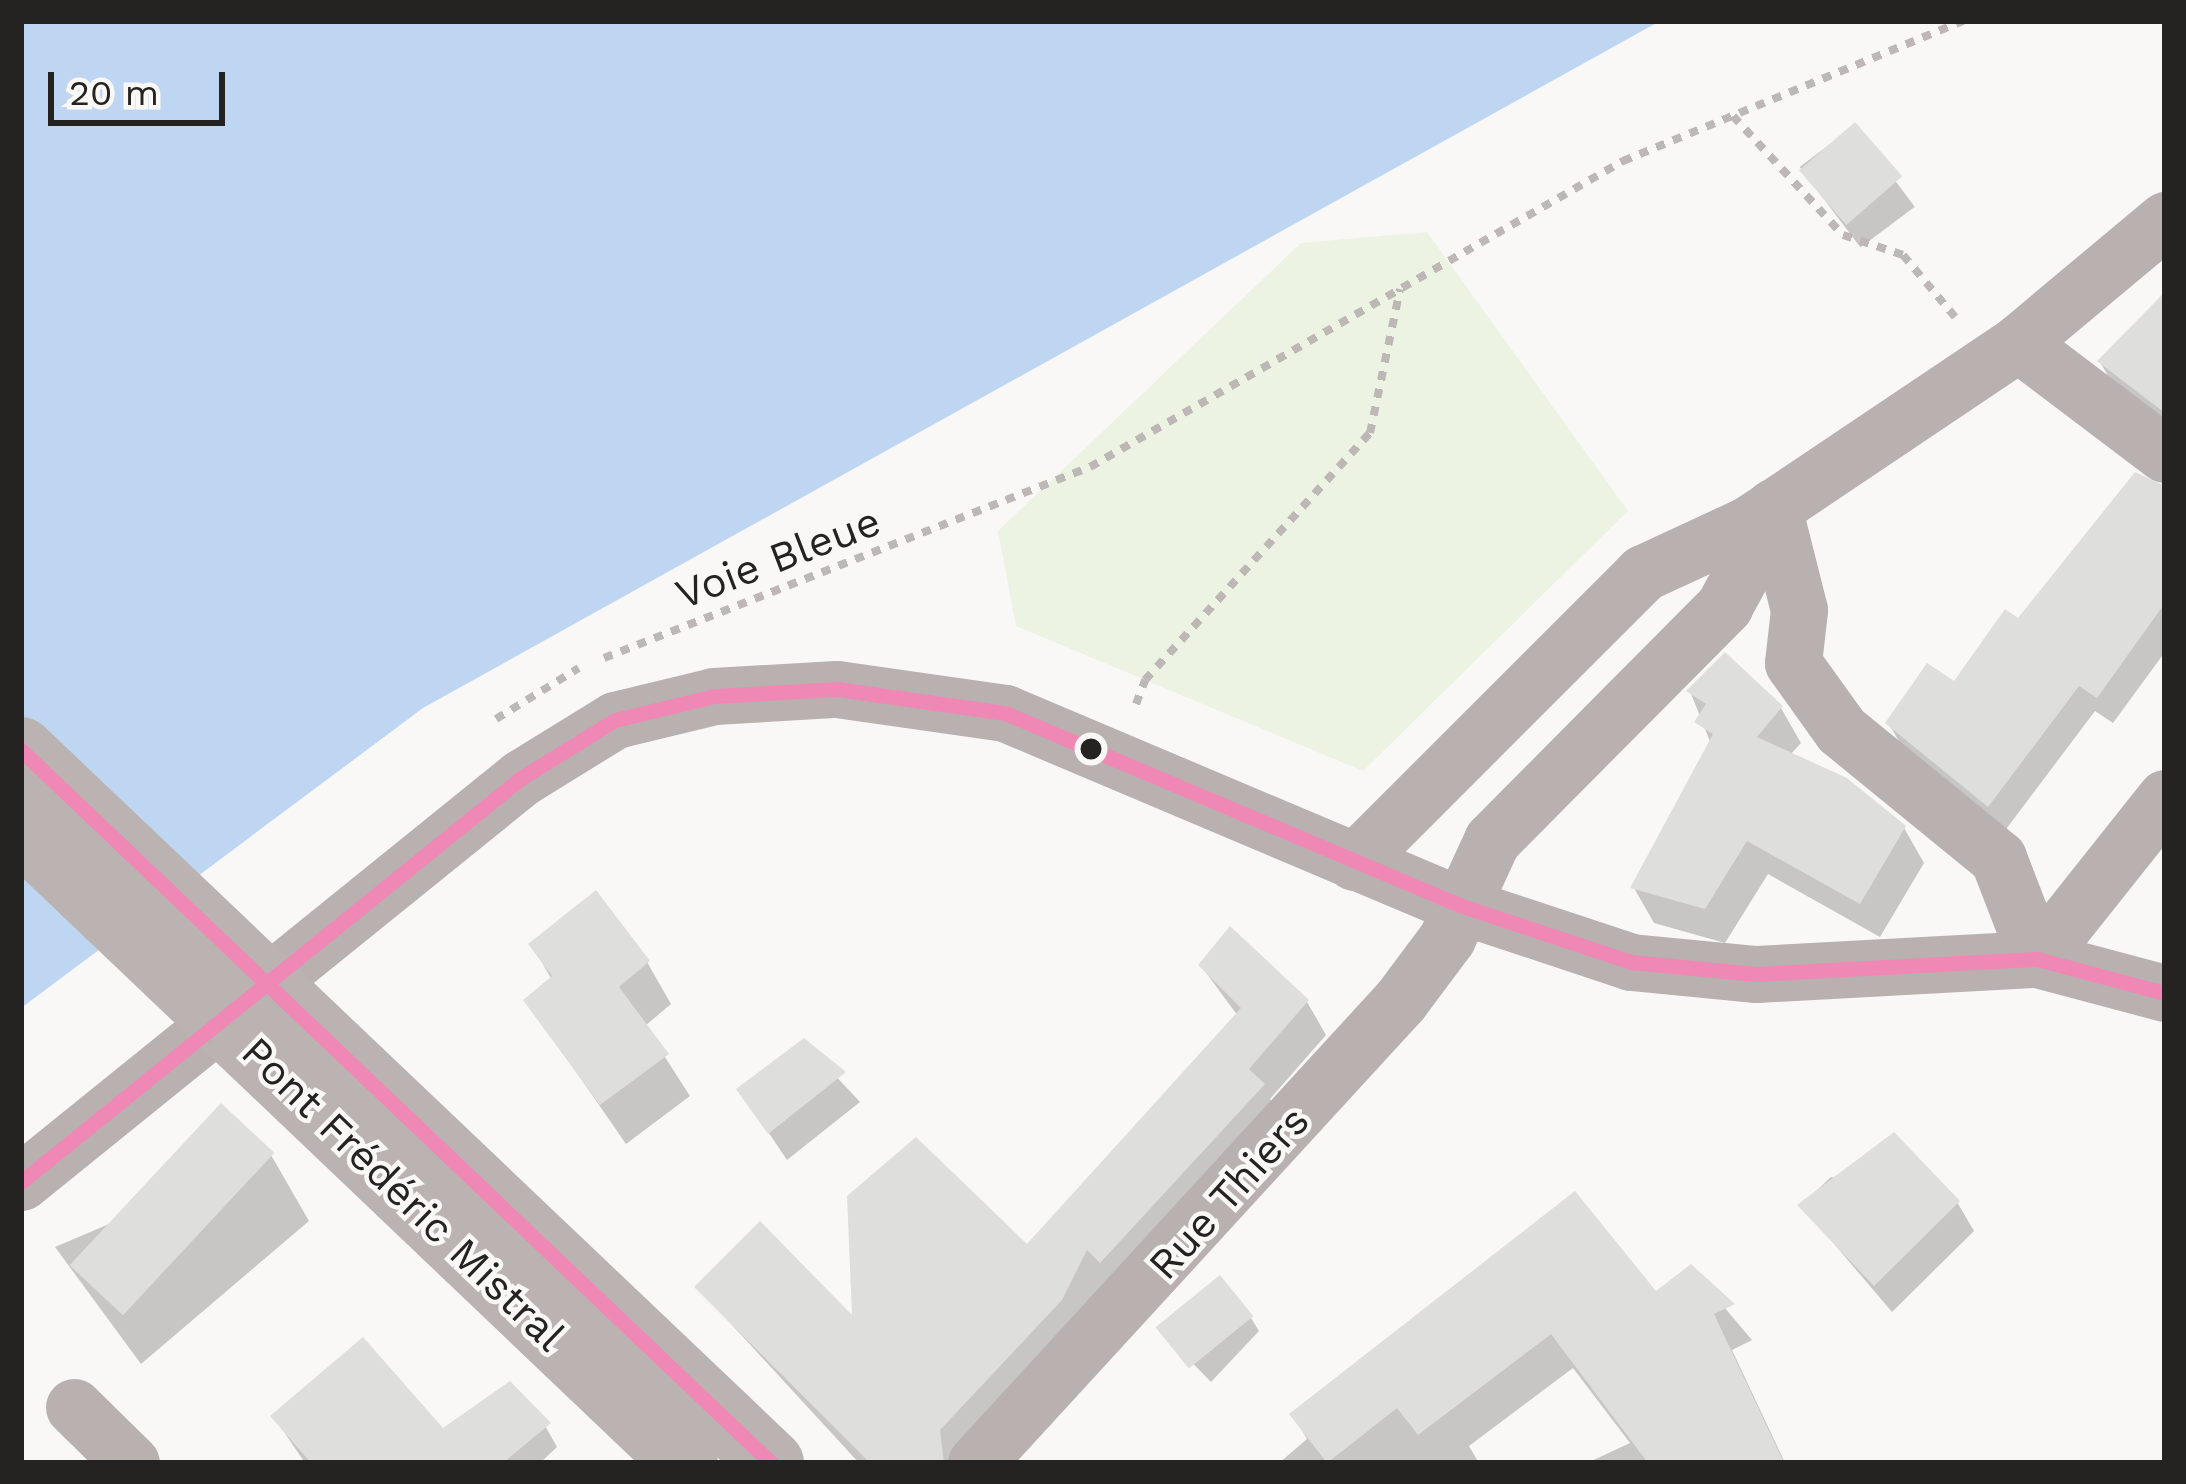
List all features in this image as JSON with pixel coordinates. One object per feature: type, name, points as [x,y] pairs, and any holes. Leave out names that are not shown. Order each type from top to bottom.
[{"type":"main road","name":"Pont Frédéric Mistral","points":[[21,750],[696,1448]]},
{"type":"main road","name":"Pont Frédéric Mistral","points":[[21,831],[696,1448]]},
{"type":"main road","points":[[696,1448],[771,1463]]},
{"type":"street","points":[[1354,862],[1604,606],[1643,573],[1761,515],[2018,343],[2165,220]]},
{"type":"street","points":[[2018,343],[2165,454]]},
{"type":"street","points":[[1761,515],[1799,610],[1793,663],[1841,730],[1998,858],[2037,958]]},
{"type":"street","name":"Rue Thiers","points":[[976,1463],[1334,1078],[1447,938],[1492,840],[1724,606],[1751,567],[1761,515]]},
{"type":"street","points":[[21,1182],[521,778],[615,720],[714,696],[837,689],[1005,713],[1116,756],[1459,905],[1631,962],[1701,972],[2037,958],[2165,993]]},
{"type":"street","points":[[2037,958],[2165,798]]},
{"type":"street","points":[[74,1407],[131,1463]]},
{"type":"path","name":"Voie Bleue","points":[[483,730],[538,684],[1090,467],[1623,161],[1964,21]]},
{"type":"path","points":[[1733,116],[1843,235],[1885,244],[1956,319],[2018,343]]},
{"type":"path","points":[[1116,756],[1145,680],[1370,434],[1400,290]]},
{"type":"green space","points":[[1427,232],[1628,511],[1363,771],[1016,626],[998,531],[1301,243]]},
{"type":"water","points":[[21,21],[1660,21],[423,708],[21,1008]]},
{"type":"building","points":[[1855,122],[1902,176],[1846,225],[1799,171]]},
{"type":"building","points":[[2165,292],[2165,413],[2097,361]]},
{"type":"building","points":[[2135,472],[2165,486],[2165,603],[2097,698],[2079,686],[1988,807],[1885,723],[1927,663],[1954,681],[2005,609],[2018,618]]},
{"type":"building","points":[[1725,652],[1783,706],[1757,737],[1847,778],[1906,826],[1860,904],[1747,841],[1705,909],[1630,888],[1713,734],[1694,722],[1706,704],[1686,691]]},
{"type":"building","points":[[596,890],[650,961],[619,987],[669,1054],[600,1105],[523,1000],[552,976],[528,944]]},
{"type":"building","points":[[1230,926],[1309,1000],[1249,1069],[1265,1084],[1100,1263],[1087,1250],[1062,1300],[940,1430],[944,1463],[870,1463],[694,1287],[760,1221],[852,1315],[847,1196],[916,1137],[1027,1244],[1241,1008],[1198,965]]},
{"type":"building","points":[[804,1038],[846,1072],[768,1134],[736,1089]]},
{"type":"building","points":[[221,1103],[274,1153],[123,1315],[70,1265]]},
{"type":"building","points":[[1894,1132],[1960,1201],[1874,1286],[1797,1205]]},
{"type":"building","points":[[1575,1191],[1656,1291],[1691,1264],[1735,1304],[1714,1314],[1784,1463],[1648,1463],[1551,1334],[1418,1435],[1397,1408],[1327,1463],[1289,1414]]},
{"type":"building","points":[[1220,1275],[1253,1316],[1189,1368],[1155,1327]]},
{"type":"building","points":[[363,1337],[443,1428],[510,1381],[551,1423],[503,1463],[311,1463],[270,1416]]},
{"type":"transit line","points":[[21,1182],[521,778],[615,720],[714,696],[837,689],[1005,713],[1459,905],[1631,962],[1756,974],[2037,959],[2165,993]]},
{"type":"transit line","points":[[21,750],[771,1463]]}]
